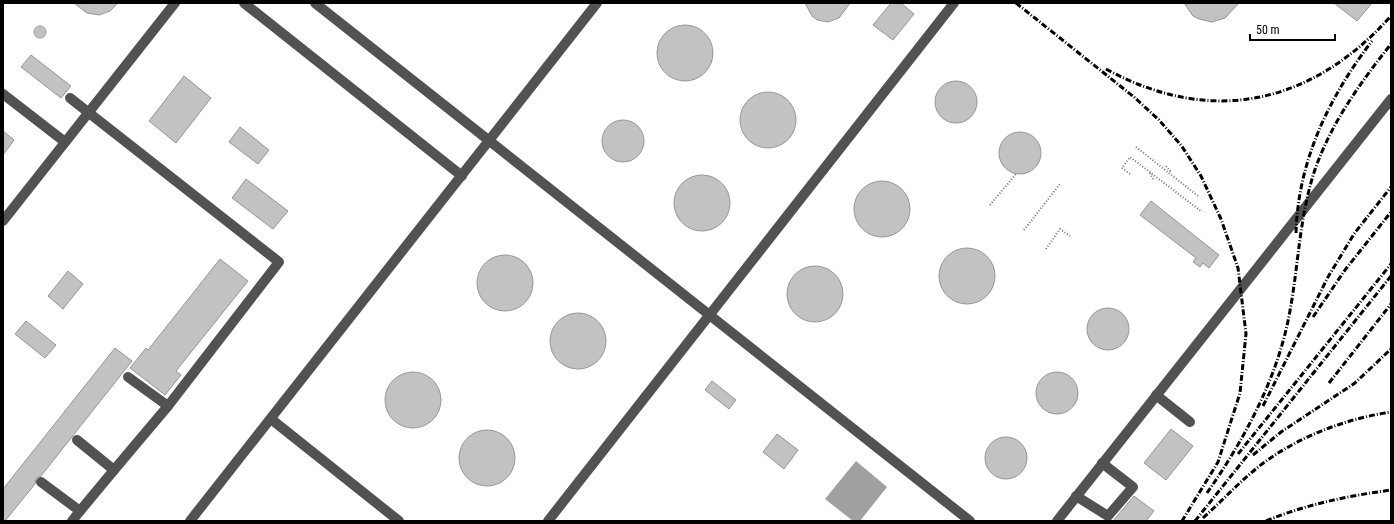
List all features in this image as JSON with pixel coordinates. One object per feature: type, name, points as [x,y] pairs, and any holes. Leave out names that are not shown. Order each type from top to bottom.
[{"type":"lane","points":[[3,221],[175,3]]},
{"type":"lane","points":[[244,3],[462,176]]},
{"type":"lane","points":[[315,3],[970,521]]},
{"type":"lane","points":[[190,521],[597,3]]},
{"type":"lane","points":[[548,521],[954,3]]},
{"type":"lane","points":[[3,94],[65,142]]},
{"type":"lane","points":[[70,98],[278,262],[168,406],[72,521]]},
{"type":"lane","points":[[1057,521],[1391,99]]},
{"type":"lane","points":[[128,377],[168,406]]},
{"type":"lane","points":[[1156,395],[1190,422]]},
{"type":"lane","points":[[270,419],[399,521]]},
{"type":"lane","points":[[77,440],[114,470]]},
{"type":"lane","points":[[1076,496],[1108,516],[1133,487],[1102,463]]},
{"type":"lane","points":[[41,482],[80,511]]},
{"type":"path","points":[[1136,147],[1198,196]]},
{"type":"path","points":[[1130,174],[1122,168],[1130,157],[1202,212]]},
{"type":"path","points":[[1166,166],[1170,171],[1169,172]]},
{"type":"path","points":[[1150,172],[1154,181]]},
{"type":"path","points":[[990,205],[1016,174]]},
{"type":"path","points":[[1024,230],[1060,184]]},
{"type":"path","points":[[1046,248],[1060,229],[1070,236]]},
{"type":"shaded area","points":[[856,461],[887,487],[860,521],[853,521],[825,499]]},
{"type":"building","points":[[74,3],[118,3],[110,11],[99,15],[87,13]]},
{"type":"building","points":[[805,3],[850,3],[839,18],[828,22],[817,20],[812,16]]},
{"type":"building","points":[[891,3],[901,3],[914,14],[893,40],[873,25]]},
{"type":"building","points":[[1184,3],[1239,3],[1225,18],[1212,22],[1193,16]]},
{"type":"building","points":[[1334,3],[1372,3],[1357,21]]},
{"type":"building","points":[[685,25],[696,27],[705,33],[711,42],[713,53],[711,64],[705,73],[696,79],[685,81],[674,79],[665,73],[659,64],[657,53],[659,42],[665,33],[674,27]]},
{"type":"building","points":[[38,26],[42,26],[46,32],[42,38],[38,38],[34,34],[34,30]]},
{"type":"building","points":[[31,55],[71,86],[61,98],[21,67]]},
{"type":"building","points":[[184,76],[211,98],[176,143],[149,121]]},
{"type":"building","points":[[956,81],[971,87],[977,102],[971,117],[956,123],[941,117],[935,102],[941,87]]},
{"type":"building","points":[[768,92],[779,94],[788,100],[794,109],[796,120],[794,131],[788,140],[779,146],[768,148],[757,146],[748,140],[742,131],[740,120],[742,109],[748,100],[757,94]]},
{"type":"building","points":[[623,120],[638,126],[644,141],[638,156],[623,162],[608,156],[602,141],[608,126]]},
{"type":"building","points":[[240,127],[269,150],[258,164],[229,142]]},
{"type":"building","points":[[3,131],[14,140],[3,155]]},
{"type":"building","points":[[1020,132],[1035,138],[1041,153],[1035,168],[1020,174],[1005,168],[999,153],[1005,138]]},
{"type":"building","points":[[702,175],[713,177],[722,183],[728,192],[730,203],[728,214],[722,223],[713,229],[702,231],[691,229],[682,223],[676,214],[674,203],[676,192],[682,183],[691,177]]},
{"type":"building","points":[[246,179],[288,211],[273,229],[232,198]]},
{"type":"building","points":[[882,181],[893,183],[902,189],[908,198],[910,209],[908,220],[902,229],[893,235],[882,237],[871,235],[862,229],[856,220],[854,209],[856,198],[862,189],[871,183]]},
{"type":"building","points":[[1151,201],[1219,255],[1209,268],[1203,263],[1200,267],[1193,262],[1196,258],[1140,215]]},
{"type":"building","points":[[967,248],[978,250],[987,256],[993,265],[995,276],[993,287],[987,296],[978,302],[967,304],[956,302],[947,296],[941,287],[939,276],[941,265],[947,256],[956,250]]},
{"type":"building","points":[[505,255],[516,257],[525,263],[531,272],[533,283],[531,294],[525,303],[516,309],[505,311],[494,309],[485,303],[479,294],[477,283],[479,272],[485,263],[494,257]]},
{"type":"building","points":[[220,259],[248,281],[176,371],[181,375],[165,395],[130,368],[146,348],[148,350]]},
{"type":"building","points":[[815,266],[826,268],[835,274],[841,283],[843,294],[841,305],[835,314],[826,320],[815,322],[804,320],[795,314],[789,305],[787,294],[789,283],[795,274],[804,268]]},
{"type":"building","points":[[68,271],[83,284],[63,309],[48,296]]},
{"type":"building","points":[[1108,308],[1123,314],[1129,329],[1123,344],[1108,350],[1093,344],[1087,329],[1093,314]]},
{"type":"building","points":[[578,313],[589,315],[598,321],[604,330],[606,341],[604,352],[598,361],[589,367],[578,369],[567,367],[558,361],[552,352],[550,341],[552,330],[558,321],[567,315]]},
{"type":"building","points":[[26,321],[56,345],[45,358],[15,334]]},
{"type":"building","points":[[115,348],[132,361],[41,476],[36,478],[35,484],[5,521],[3,521],[3,489]]},
{"type":"building","points":[[413,372],[424,374],[433,380],[439,389],[441,400],[439,411],[433,420],[424,426],[413,428],[402,426],[393,420],[387,411],[385,400],[387,389],[393,380],[402,374]]},
{"type":"building","points":[[1057,372],[1072,378],[1078,393],[1072,408],[1057,414],[1042,408],[1036,393],[1042,378]]},
{"type":"building","points":[[712,381],[736,400],[729,409],[705,390]]},
{"type":"building","points":[[1171,429],[1193,446],[1166,480],[1144,463]]},
{"type":"building","points":[[487,430],[498,432],[507,438],[513,447],[515,458],[513,469],[507,478],[498,484],[487,486],[476,484],[467,478],[461,469],[459,458],[461,447],[467,438],[476,432]]},
{"type":"building","points":[[777,434],[798,450],[784,469],[763,452]]},
{"type":"building","points":[[1006,437],[1021,443],[1027,458],[1021,473],[1006,479],[991,473],[985,458],[991,443]]},
{"type":"building","points":[[1134,496],[1154,511],[1146,521],[1113,521]]},
{"type":"railway","points":[[1016,3],[1134,97],[1159,120],[1181,145],[1201,176],[1221,219],[1238,268],[1246,334],[1240,393],[1218,462],[1182,521]]},
{"type":"railway","points":[[1106,69],[1145,87],[1184,98],[1222,101],[1259,97],[1294,87],[1328,70],[1360,46],[1391,16]]},
{"type":"railway","points":[[1296,233],[1298,206],[1303,180],[1319,131],[1342,84],[1372,41]]},
{"type":"railway","points":[[1207,493],[1221,473],[1246,430],[1268,386],[1284,340],[1306,201],[1317,164],[1324,147],[1349,101],[1391,44]]},
{"type":"railway","points":[[1263,406],[1328,277],[1354,234],[1391,187]]},
{"type":"railway","points":[[1313,317],[1345,270],[1391,212]]},
{"type":"railway","points":[[1238,454],[1391,264]]},
{"type":"railway","points":[[1195,521],[1391,276]]},
{"type":"railway","points":[[1329,383],[1391,304]]},
{"type":"railway","points":[[1253,455],[1281,432],[1355,383],[1391,349]]},
{"type":"railway","points":[[1203,518],[1254,470],[1292,445],[1307,437],[1340,424],[1391,412]]},
{"type":"railway","points":[[1266,521],[1328,501],[1391,490]]}]
